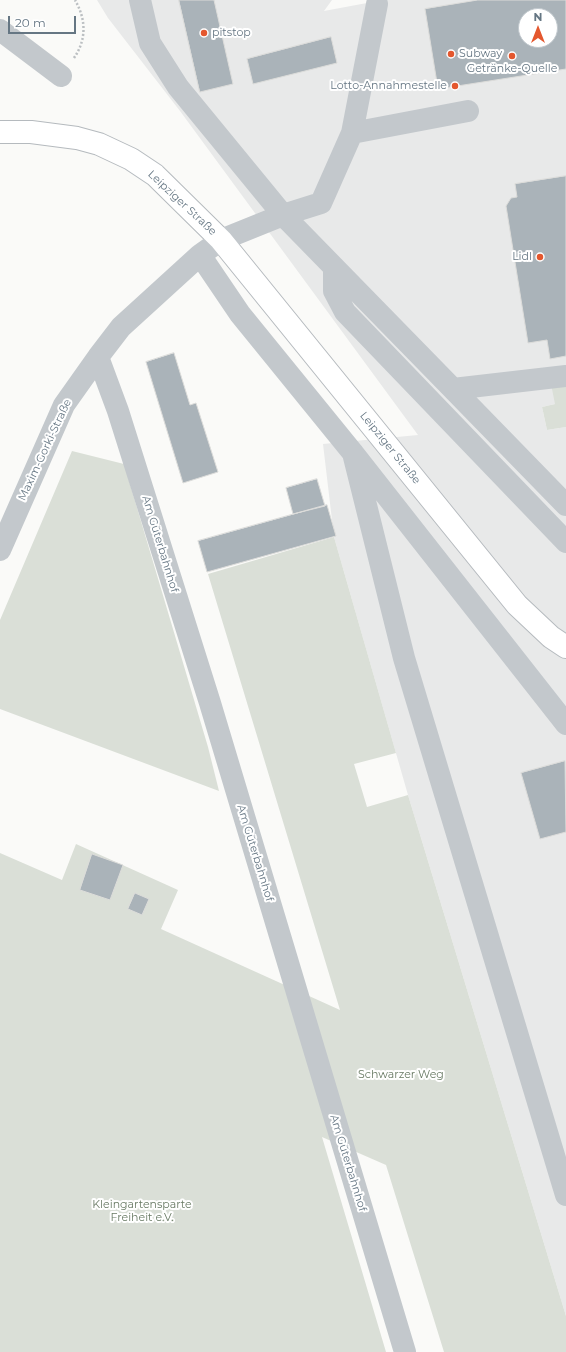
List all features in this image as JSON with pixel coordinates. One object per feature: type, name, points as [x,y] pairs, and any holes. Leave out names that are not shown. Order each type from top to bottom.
[{"type":"main road","name":"Leipziger Straße","points":[[0,132],[31,132],[76,138],[99,144],[131,159],[155,175],[221,240],[517,605],[551,637],[566,648]]},
{"type":"street","points":[[140,0],[150,43],[178,87],[283,215],[566,505]]},
{"type":"street","name":"Leipziger Straße","points":[[221,240],[283,215],[321,204],[352,133],[377,4]]},
{"type":"street","points":[[0,30],[61,76]]},
{"type":"street","points":[[352,133],[468,111]]},
{"type":"street","name":"Maxim-Gorki-Straße","points":[[0,550],[64,405],[98,357],[121,327],[200,255],[221,240]]},
{"type":"street","points":[[200,255],[240,314],[353,453],[566,724]]},
{"type":"street","points":[[334,267],[334,291],[345,312],[566,542]]},
{"type":"street","name":"Am Güterbahnhof","points":[[98,357],[118,411],[210,703],[405,1352]]},
{"type":"street","points":[[453,390],[566,376]]},
{"type":"street","points":[[353,453],[404,658],[566,1195]]},
{"type":"path","points":[[61,76],[78,52],[84,39],[84,25],[80,10],[75,0]]},
{"type":"shaded area","points":[[97,0],[332,0],[324,11],[383,0],[566,0],[566,382],[555,404],[542,407],[547,430],[566,427],[566,1316],[408,795],[334,537],[323,444],[418,435],[180,111],[108,18]]},
{"type":"green space","points":[[566,382],[566,427],[547,430],[542,407],[555,404],[551,384]]},
{"type":"green space","points":[[72,451],[124,464],[208,747],[219,791],[0,709],[0,620]]},
{"type":"green space","points":[[334,537],[396,753],[354,764],[367,807],[408,795],[566,1316],[566,1352],[444,1352],[386,1165],[322,1137],[386,1352],[0,1352],[0,853],[62,880],[76,844],[178,890],[161,929],[340,1010],[208,574]]},
{"type":"building","points":[[179,0],[214,0],[233,84],[200,92]]},
{"type":"building","points":[[478,0],[566,0],[566,69],[438,89],[425,9]]},
{"type":"building","points":[[331,37],[337,63],[253,84],[247,59]]},
{"type":"building","name":"Lidl","points":[[566,176],[566,356],[550,359],[547,340],[528,343],[506,206],[511,198],[517,197],[515,184]]},
{"type":"building","points":[[174,353],[190,405],[196,403],[218,472],[183,483],[146,362]]},
{"type":"building","points":[[317,479],[325,506],[293,514],[286,488]]},
{"type":"building","points":[[327,505],[336,536],[207,572],[198,541]]},
{"type":"building","points":[[565,761],[566,832],[540,839],[521,773]]},
{"type":"building","points":[[92,854],[123,865],[110,900],[80,890]]},
{"type":"building","points":[[135,893],[149,899],[142,915],[128,909]]},
{"type":"place","name":"pitstop","points":[[204,33]]},
{"type":"place","name":"Subway","points":[[451,54]]},
{"type":"place","name":"Getränke-Quelle","points":[[512,56]]},
{"type":"place","name":"Lotto-Annahmestelle","points":[[455,86]]},
{"type":"place","name":"Lidl","points":[[540,257]]},
{"type":"park label","name":"Schwarzer Weg","points":[[401,1075]]},
{"type":"park label","name":"Kleingartensparte Freiheit e.V.","points":[[142,1211]]}]
